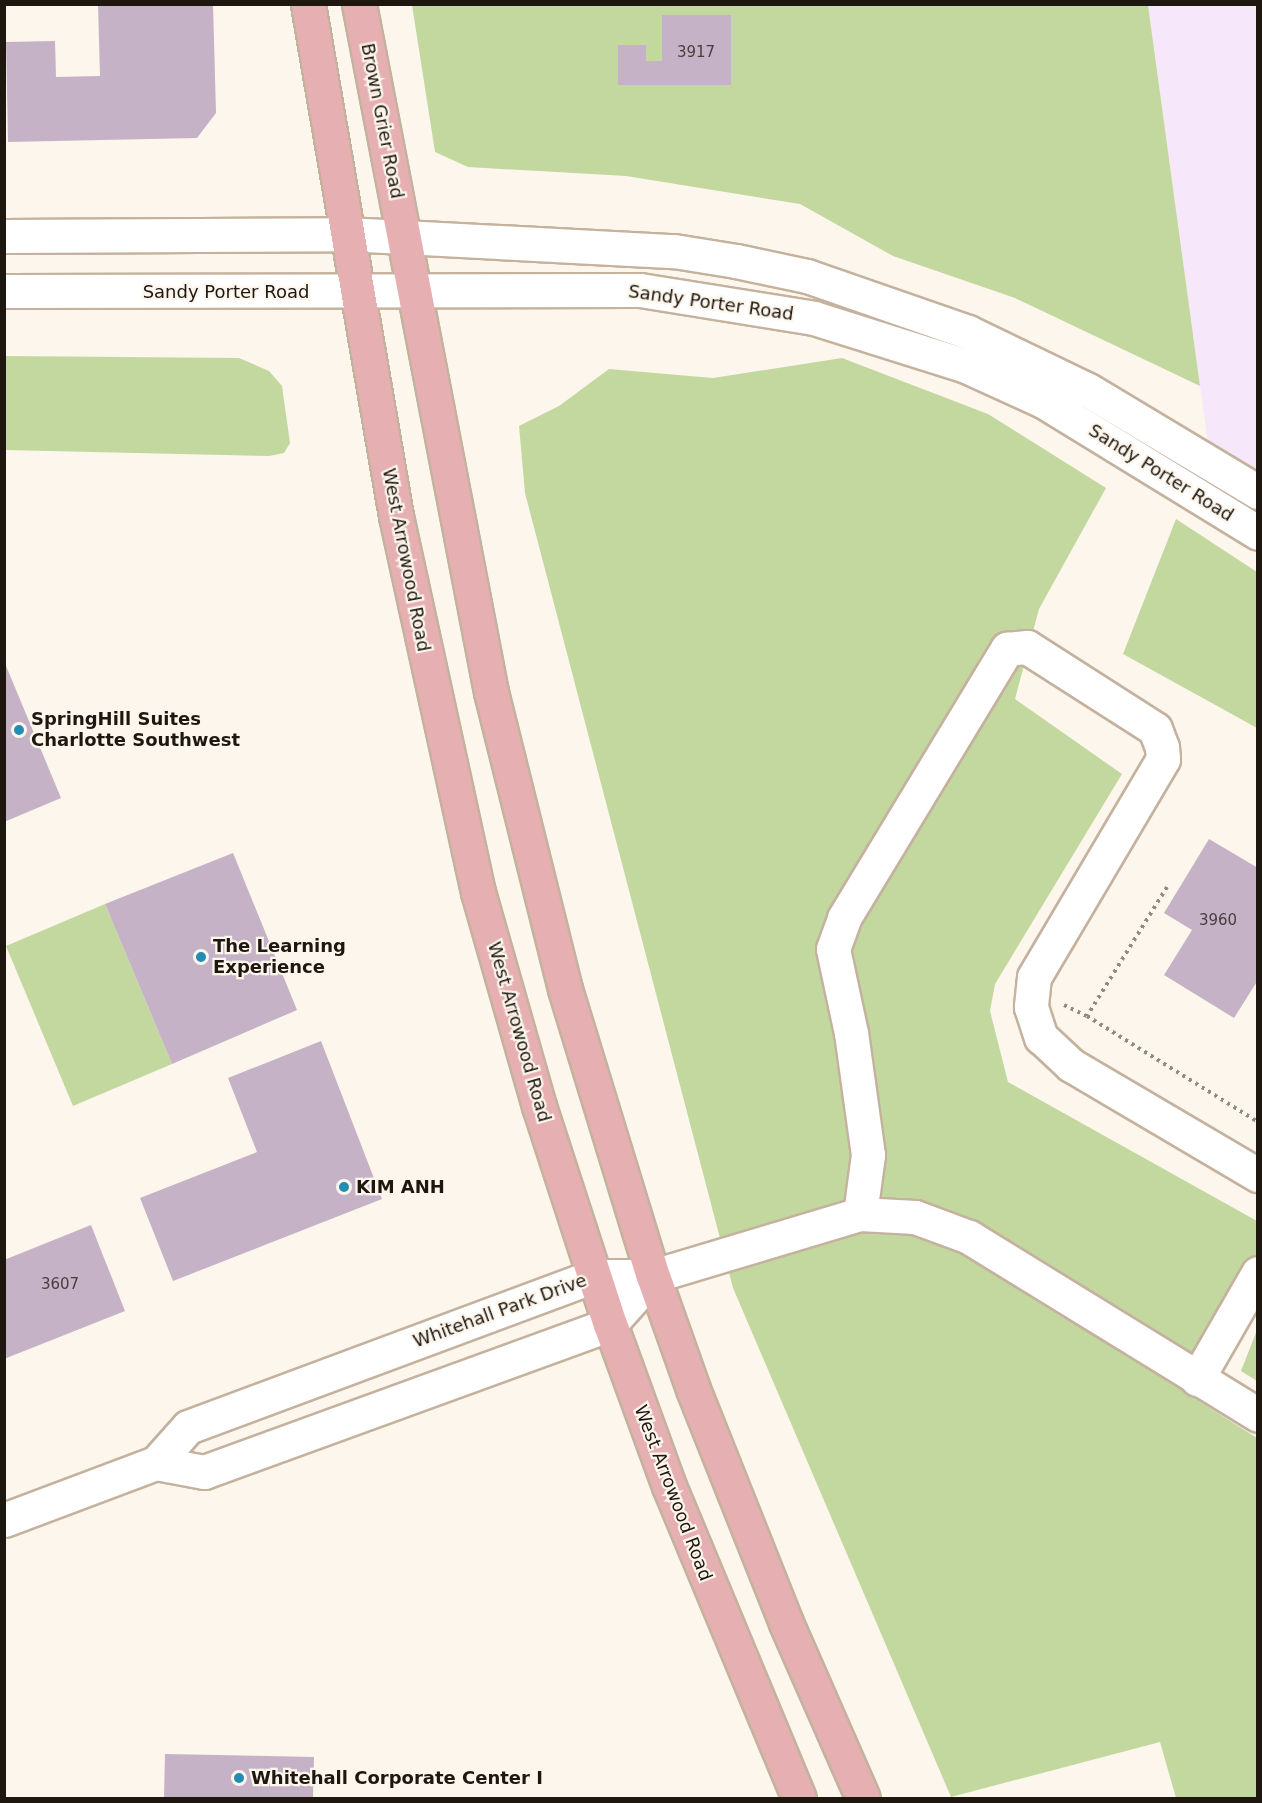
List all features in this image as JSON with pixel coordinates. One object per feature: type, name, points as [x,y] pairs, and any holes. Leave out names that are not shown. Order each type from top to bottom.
[{"type":"main road","points":[[308,4],[346,234]]},
{"type":"main road","name":"Brown Grier Road","points":[[359,4],[404,238]]},
{"type":"main road","name":"West Arrowood Road","points":[[346,234],[396,516],[478,892],[539,1106],[610,1324],[691,1542],[800,1798]]},
{"type":"main road","points":[[404,238],[451,497],[518,808],[565,989],[653,1276],[693,1389],[786,1623],[863,1798]]},
{"type":"street","name":"Sandy Porter Road","points":[[4,237],[346,234],[674,251],[807,276],[880,299],[1030,360],[1257,492]]},
{"type":"street","name":"Sandy Porter Road","points":[[4,291],[283,294],[414,289],[640,290],[722,300],[825,321],[966,366],[1042,401],[1257,533]]},
{"type":"street","points":[[860,1214],[868,1155],[851,1033],[833,949],[844,918],[1007,649],[1027,647],[1155,729],[1163,759],[1034,977],[1031,1007],[1041,1038],[1071,1065],[1257,1175]]},
{"type":"street","points":[[156,1463],[204,1472],[610,1324],[653,1276],[860,1214],[915,1217],[969,1237],[1257,1415]]},
{"type":"street","points":[[1197,1379],[1257,1273]]},
{"type":"street","name":"Whitehall Park Drive","points":[[4,1520],[156,1463],[188,1427],[594,1276],[653,1276]]},
{"type":"path","points":[[1087,1016],[1167,887]]},
{"type":"path","points":[[1059,1004],[1087,1016],[1257,1122]]},
{"type":"shaded area","points":[[1148,5],[1257,5],[1257,481],[1209,451]]},
{"type":"green space","points":[[412,5],[1148,5],[1200,386],[1015,298],[893,256],[800,204],[626,176],[468,167],[435,152]]},
{"type":"green space","points":[[5,356],[239,358],[269,371],[282,386],[290,443],[284,453],[269,456],[5,450]]},
{"type":"green space","points":[[842,358],[988,414],[1106,488],[1039,609],[1015,699],[1122,774],[995,984],[990,1011],[1008,1082],[1257,1221],[1257,1261],[1191,1396],[1257,1438],[1257,1798],[1176,1798],[1160,1742],[951,1797],[733,1288],[525,493],[519,426],[559,406],[609,369],[713,378]]},
{"type":"green space","points":[[1176,519],[1257,572],[1257,728],[1123,654]]},
{"type":"green space","points":[[105,904],[172,1064],[73,1106],[6,946]]},
{"type":"green space","points":[[1257,1330],[1257,1381],[1241,1371]]},
{"type":"building","points":[[98,4],[213,4],[216,113],[197,138],[8,142],[6,42],[55,41],[56,77],[100,76]]},
{"type":"building","points":[[662,15],[731,15],[731,85],[618,85],[618,45],[646,45],[646,61],[662,61]]},
{"type":"building","name":"SpringHill Suites Charlotte Southwest","points":[[4,661],[61,798],[4,822]]},
{"type":"building","points":[[1209,839],[1258,868],[1258,980],[1234,1018],[1164,975],[1192,930],[1164,913]]},
{"type":"building","name":"The Learning Experience","points":[[233,853],[297,1010],[172,1064],[105,904]]},
{"type":"building","points":[[321,1041],[382,1199],[173,1281],[140,1198],[257,1152],[228,1078]]},
{"type":"building","points":[[91,1225],[125,1311],[4,1359],[4,1260]]},
{"type":"building","name":"Whitehall Corporate Center I","points":[[165,1754],[314,1757],[313,1798],[164,1798]]},
{"type":"place","name":"SpringHill Suites Charlotte Southwest","points":[[19,730]]},
{"type":"place","name":"The Learning Experience","points":[[201,957]]},
{"type":"place","name":"KIM ANH","points":[[344,1187]]},
{"type":"place","name":"Whitehall Corporate Center I","points":[[239,1778]]}]
